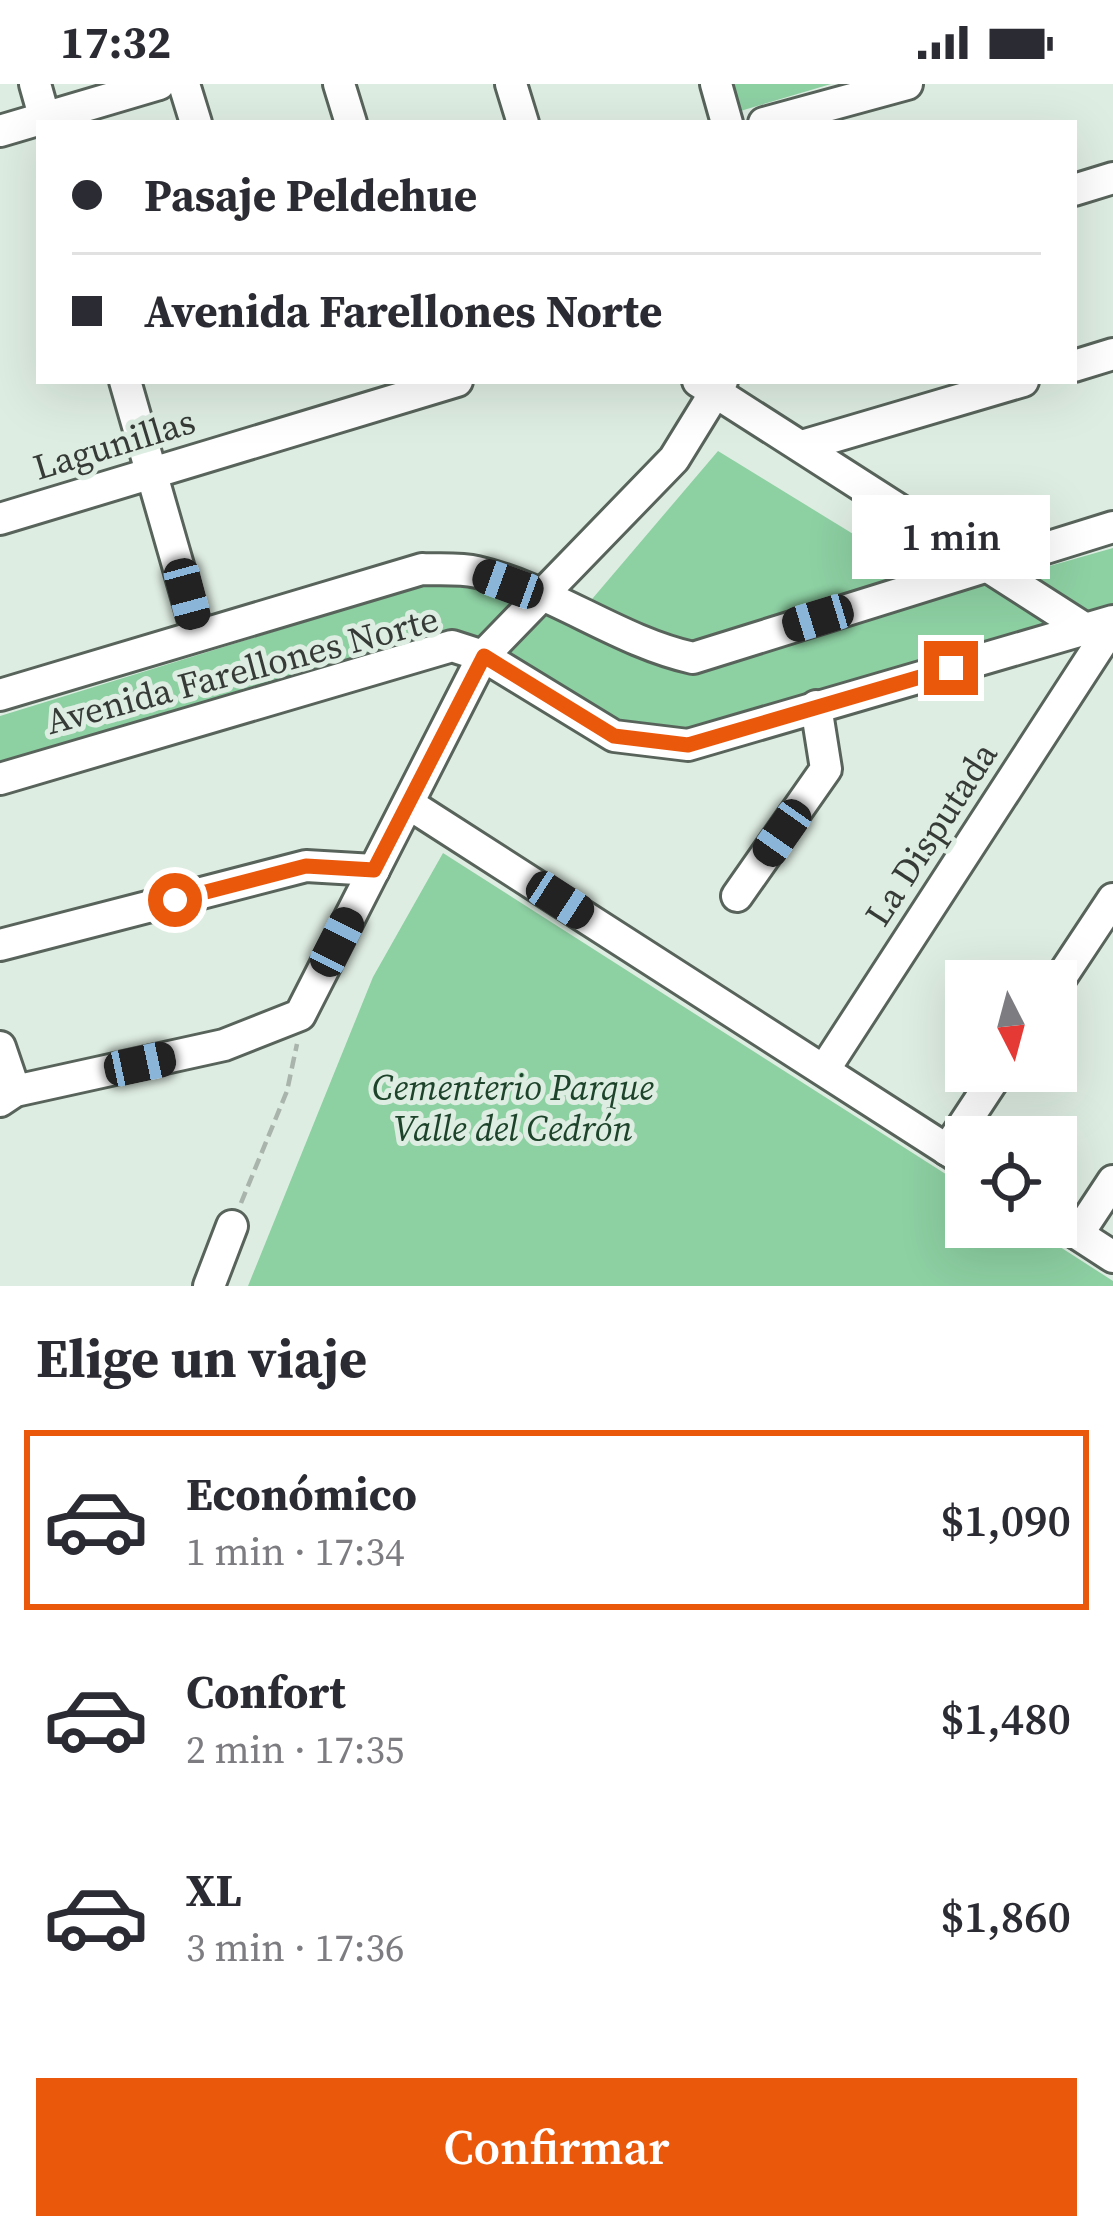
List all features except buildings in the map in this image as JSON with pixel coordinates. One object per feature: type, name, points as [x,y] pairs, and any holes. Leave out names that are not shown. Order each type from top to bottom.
[{"type":"street","points":[[34,84],[45,120]]},
{"type":"street","points":[[48,120],[159,84]]},
{"type":"street","points":[[184,84],[195,120]]},
{"type":"street","points":[[339,84],[350,120]]},
{"type":"street","points":[[511,84],[522,120]]},
{"type":"street","points":[[716,84],[726,120]]},
{"type":"street","points":[[775,120],[907,84]]},
{"type":"street","points":[[0,131],[36,123]]},
{"type":"street","points":[[1077,189],[1113,178]]},
{"type":"street","points":[[1077,365],[1113,355]]},
{"type":"street","points":[[126,384],[198,634]]},
{"type":"street","name":"Lagunillas","points":[[0,519],[447,384]]},
{"type":"street","points":[[0,1046],[7,1096],[224,1046],[300,1015],[484,656],[674,459],[712,384],[986,565],[1104,634]]},
{"type":"street","points":[[802,446],[1013,384]]},
{"type":"street","points":[[0,695],[422,569],[476,572],[542,595],[651,648],[693,658],[1113,527]]},
{"type":"street","name":"Avenida Farellones Norte","points":[[0,779],[452,646],[484,656],[614,736],[688,745],[816,706],[1104,634]]},
{"type":"street","name":"La Disputada","points":[[824,1070],[1104,634]]},
{"type":"street","points":[[737,896],[826,770],[816,706]]},
{"type":"street","points":[[410,804],[945,1148]]},
{"type":"street","points":[[0,945],[306,866],[374,870]]},
{"type":"street","points":[[1073,960],[1113,899]]},
{"type":"street","points":[[1077,1217],[1113,1181]]},
{"type":"street","points":[[209,1286],[232,1226]]},
{"type":"street","points":[[1077,1234],[1113,1257]]},
{"type":"path","points":[[232,1226],[287,1091],[300,1015]]},
{"type":"green space","points":[[729,84],[831,84],[737,112]]},
{"type":"green space","points":[[718,451],[915,572],[696,646],[587,605]]},
{"type":"green space","points":[[1113,548],[1113,609],[694,729],[629,725],[500,648],[0,772],[0,716],[418,587],[471,581],[646,659],[695,667]]},
{"type":"green space","name":"Cementerio Parque Valle del Cedrón","points":[[443,853],[945,1174],[945,1248],[1062,1248],[1113,1281],[1113,1286],[248,1286],[373,977]]},
{"type":"route","points":[[175,900],[306,866],[374,870],[484,656],[614,736],[688,745],[951,668]]}]
